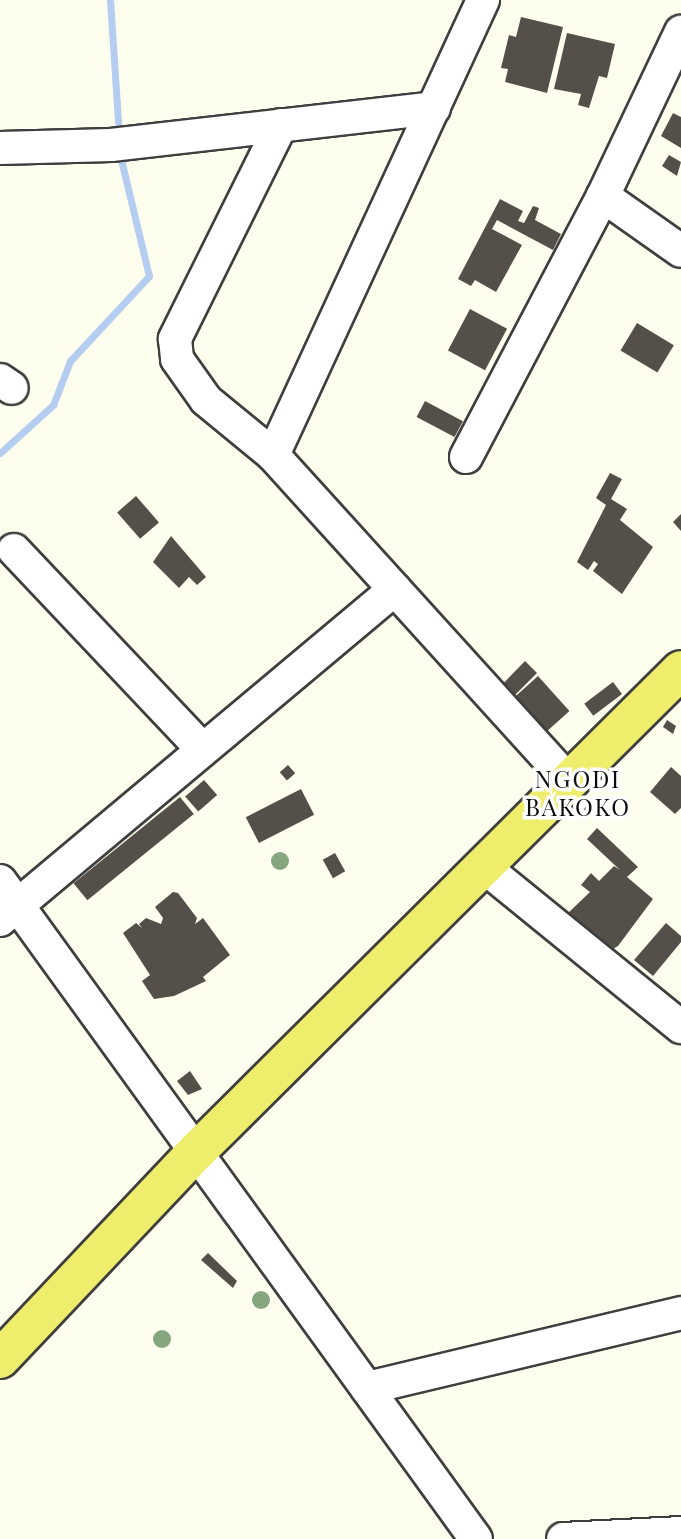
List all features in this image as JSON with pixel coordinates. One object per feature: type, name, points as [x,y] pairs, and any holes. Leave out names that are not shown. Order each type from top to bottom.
[{"type":"main road","points":[[0,1359],[197,1151],[681,670]]},
{"type":"street","points":[[273,454],[483,0]]},
{"type":"street","points":[[466,457],[603,196],[681,32]]},
{"type":"street","points":[[0,148],[111,145],[435,108]]},
{"type":"street","points":[[281,125],[175,339],[177,359],[191,383],[273,454],[570,782]]},
{"type":"street","points":[[603,196],[681,251]]},
{"type":"street","points":[[14,551],[201,748]]},
{"type":"street","points":[[9,914],[201,748],[395,589]]},
{"type":"street","points":[[484,867],[681,1027]]},
{"type":"street","points":[[0,881],[9,914],[197,1151],[476,1539]]},
{"type":"street","points":[[367,1388],[681,1313]]},
{"type":"street","points":[[563,1539],[681,1533]]},
{"type":"building","points":[[521,17],[563,27],[547,93],[505,82],[508,69],[501,68],[509,35],[516,37]]},
{"type":"building","points":[[567,33],[615,44],[607,78],[599,76],[589,108],[578,105],[581,94],[554,89]]},
{"type":"building","points":[[673,113],[681,117],[681,148],[661,136]]},
{"type":"building","points":[[669,155],[681,162],[677,176],[662,166]]},
{"type":"building","points":[[500,199],[523,211],[518,221],[524,223],[533,206],[539,208],[535,220],[561,234],[553,250],[497,220],[492,229],[522,245],[496,292],[475,280],[471,286],[458,279]]},
{"type":"building","points":[[470,309],[507,329],[485,370],[448,350]]},
{"type":"building","points":[[637,323],[674,345],[657,373],[621,350]]},
{"type":"building","points":[[425,401],[463,421],[455,437],[417,417]]},
{"type":"building","points":[[610,473],[622,479],[611,499],[627,509],[620,520],[653,547],[622,594],[593,571],[598,564],[594,561],[588,570],[577,562],[606,505],[596,498]]},
{"type":"building","points":[[136,496],[159,522],[140,539],[117,512]]},
{"type":"building","points":[[681,514],[681,531],[673,522]]},
{"type":"building","points":[[171,536],[206,577],[197,585],[189,577],[179,588],[153,562]]},
{"type":"building","points":[[525,661],[537,673],[509,701],[494,693]]},
{"type":"building","points":[[538,676],[569,711],[542,736],[511,701]]},
{"type":"building","points":[[613,682],[622,694],[593,716],[584,704]]},
{"type":"building","points":[[667,720],[676,726],[673,734],[663,727]]},
{"type":"building","points":[[288,765],[295,773],[287,781],[280,772]]},
{"type":"building","points":[[671,767],[681,776],[681,808],[675,814],[650,792]]},
{"type":"building","points":[[204,780],[217,795],[198,811],[185,796]]},
{"type":"building","points":[[301,789],[314,815],[259,843],[246,817]]},
{"type":"building","points":[[180,797],[194,814],[87,900],[74,883]]},
{"type":"building","points":[[589,800],[601,806],[596,816],[584,810]]},
{"type":"building","points":[[597,828],[638,867],[627,877],[653,899],[618,946],[608,952],[566,915],[590,892],[581,885],[591,873],[599,881],[614,866],[620,870],[587,839]]},
{"type":"building","points":[[335,853],[345,871],[333,878],[323,860]]},
{"type":"building","points":[[173,892],[178,893],[197,918],[195,924],[203,918],[230,955],[203,977],[206,981],[174,996],[154,999],[142,981],[150,975],[123,933],[136,923],[142,928],[139,924],[146,918],[161,924],[163,918],[155,907]]},
{"type":"building","points":[[666,923],[681,936],[681,942],[653,976],[634,960]]},
{"type":"building","points":[[190,1071],[202,1089],[188,1095],[177,1081]]},
{"type":"building","points":[[208,1253],[237,1281],[233,1288],[201,1260]]},
{"type":"waterway","points":[[110,0],[119,136]]},
{"type":"waterway","points":[[0,453],[53,405],[70,361],[149,276],[119,151]]},
{"type":"district","name":"NGODI BAKOKO","points":[[578,793]]}]
